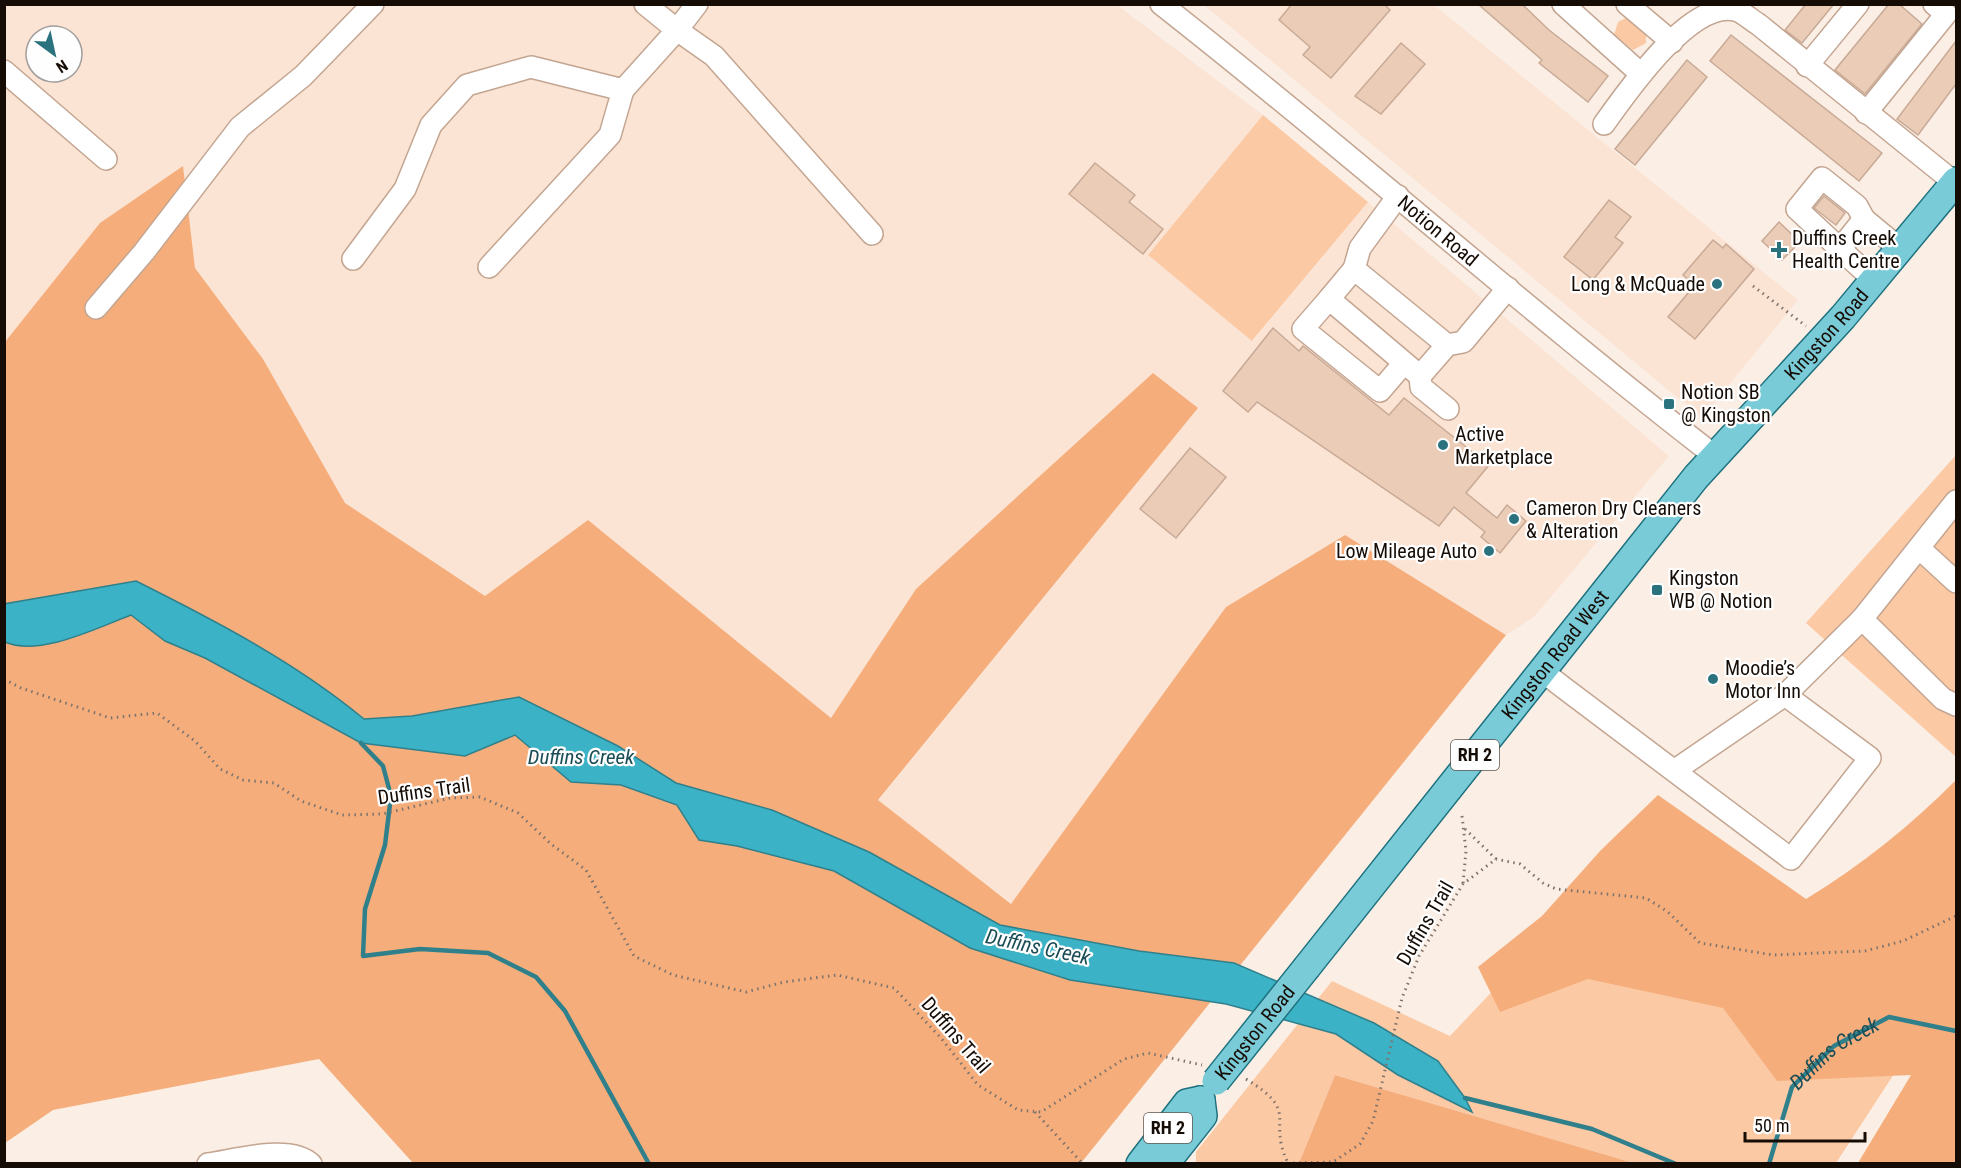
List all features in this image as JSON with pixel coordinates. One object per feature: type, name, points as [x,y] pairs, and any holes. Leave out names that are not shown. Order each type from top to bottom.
[{"type":"main road","name":"Kingston Road","points":[[1715,456],[1874,280],[1956,182]]},
{"type":"main road","name":"Kingston Road West","points":[[1308,966],[1715,456]]},
{"type":"main road","name":"Kingston Road","points":[[1201,1100],[1308,966]]},
{"type":"main road","name":"RH 2","points":[[1140,1164],[1187,1103],[1201,1100],[1203,1116],[1174,1158]]},
{"type":"street","points":[[96,308],[144,252],[240,127],[303,76],[373,4]]},
{"type":"street","points":[[645,4],[676,30],[714,56],[872,234]]},
{"type":"street","points":[[489,267],[610,135],[623,90],[697,4]]},
{"type":"street","name":"Notion Road","points":[[1161,4],[1248,72],[1715,456]]},
{"type":"street","points":[[1563,4],[1641,74]]},
{"type":"street","points":[[1627,4],[1672,42]]},
{"type":"street","points":[[1808,66],[1858,4]]},
{"type":"street","points":[[1866,113],[1946,14],[1934,4]]},
{"type":"street","points":[[1604,124],[1641,74],[1672,42],[1705,14],[1718,9],[1736,10],[1758,24],[1866,113],[1956,182]]},
{"type":"street","points":[[353,259],[405,189],[431,125],[467,85],[531,67],[623,90]]},
{"type":"street","points":[[4,71],[106,159]]},
{"type":"street","points":[[1874,280],[1797,209],[1822,178],[1857,206],[1864,219],[1900,249]]},
{"type":"street","points":[[1398,196],[1360,248],[1354,269],[1303,329],[1380,391],[1447,345],[1463,342],[1508,288]]},
{"type":"street","points":[[1840,249],[1864,219]]},
{"type":"street","points":[[1354,269],[1447,345]]},
{"type":"street","points":[[1329,299],[1412,370],[1420,387],[1448,409]]},
{"type":"street","points":[[1674,771],[1785,695],[1862,619],[1956,501]]},
{"type":"street","points":[[1919,548],[1956,582]]},
{"type":"street","points":[[1862,619],[1943,699],[1956,705]]},
{"type":"street","points":[[1542,671],[1791,859],[1870,758],[1785,695]]},
{"type":"street","points":[[208,1164],[285,1153],[303,1156],[311,1164]]},
{"type":"path","points":[[1753,286],[1822,338]]},
{"type":"path","name":"Duffins Trail","points":[[4,679],[21,688],[110,718],[157,713],[195,741],[220,769],[243,780],[274,783],[301,801],[342,815],[382,814],[450,798],[480,797],[518,813],[550,844],[586,870],[634,956],[673,975],[746,992],[784,982],[837,975],[894,988],[941,1038],[978,1085],[1018,1110],[1035,1112]]},
{"type":"path","points":[[1462,816],[1466,851],[1463,884]]},
{"type":"path","points":[[1464,827],[1496,859],[1520,864],[1543,883],[1556,889],[1646,898],[1668,912],[1700,943],[1773,956],[1865,951],[1903,941],[1956,916]]},
{"type":"path","name":"Duffins Trail","points":[[1257,1164],[1287,1161],[1334,1163],[1360,1144],[1373,1121],[1402,998],[1419,956],[1463,884],[1496,859]]},
{"type":"path","points":[[1035,1112],[1041,1112],[1124,1059],[1148,1053],[1209,1067]]},
{"type":"path","points":[[1244,1078],[1269,1093],[1280,1109],[1281,1148],[1287,1161]]},
{"type":"path","points":[[1035,1112],[1083,1164]]},
{"type":"shaded area","points":[[5,5],[1117,5],[1263,115],[1148,255],[1253,341],[1368,202],[1669,456],[1534,617],[1506,635],[1345,535],[1226,607],[1012,904],[878,801],[1197,409],[916,589],[831,718],[588,521],[485,596],[345,503],[263,359],[195,268],[183,166],[5,342]]},
{"type":"shaded area","points":[[1204,5],[1434,5],[1798,300],[1702,418]]},
{"type":"shaded area","points":[[1626,18],[1646,34],[1646,43],[1633,50],[1614,35],[1618,22]]},
{"type":"shaded area","points":[[1263,115],[1368,202],[1252,341],[1148,255]]},
{"type":"shaded area","points":[[183,166],[195,268],[263,359],[345,503],[485,596],[588,520],[831,718],[916,589],[1153,373],[1198,408],[878,800],[1011,904],[1226,607],[1345,535],[1506,635],[1081,1163],[413,1163],[319,1059],[53,1110],[5,1143],[5,342],[100,223]]},
{"type":"shaded area","points":[[1956,455],[1956,757],[1806,623]]},
{"type":"shaded area","points":[[1956,780],[1956,1163],[1858,1163],[1911,1075],[1777,1081],[1723,1008],[1588,979],[1500,1012],[1478,967],[1542,916],[1601,850],[1658,795],[1806,899],[1847,873],[1885,844]]},
{"type":"shaded area","points":[[1521,961],[1956,979],[1836,1163],[1634,1163],[1335,1075],[1299,1163],[1196,1163],[1196,1152],[1332,981],[1450,1036]]},
{"type":"shaded area","points":[[1335,1075],[1627,1161],[1634,1163],[1299,1163]]},
{"type":"water","name":"Duffins Creek","points":[[136,581],[196,611],[283,661],[338,698],[364,719],[412,716],[519,697],[618,746],[676,783],[772,810],[869,852],[1000,925],[1139,951],[1234,963],[1374,1023],[1438,1061],[1465,1098],[1472,1112],[1398,1075],[1336,1034],[1226,1004],[1070,980],[970,948],[834,871],[737,846],[699,840],[677,805],[621,785],[571,782],[515,735],[465,756],[361,743],[205,658],[165,641],[131,615],[68,639],[51,643],[19,646],[5,642],[4,604]]},
{"type":"building","points":[[1292,4],[1384,4],[1390,10],[1331,78],[1303,55],[1310,47],[1279,20]]},
{"type":"building","points":[[1478,4],[1522,4],[1549,30],[1608,76],[1588,102],[1539,63],[1542,60]]},
{"type":"building","points":[[1806,4],[1834,4],[1802,43],[1785,30]]},
{"type":"building","points":[[1889,4],[1899,4],[1922,24],[1865,94],[1835,70]]},
{"type":"building","points":[[1731,35],[1882,153],[1859,181],[1710,61]]},
{"type":"building","points":[[1956,41],[1956,84],[1918,135],[1897,119]]},
{"type":"building","points":[[1401,43],[1425,64],[1381,114],[1355,96]]},
{"type":"building","points":[[1687,60],[1707,77],[1635,165],[1615,149]]},
{"type":"building","points":[[1095,163],[1135,195],[1129,202],[1163,229],[1143,254],[1069,194]]},
{"type":"building","points":[[1824,196],[1845,213],[1836,225],[1814,208]]},
{"type":"building","points":[[1609,200],[1631,217],[1615,237],[1623,243],[1593,280],[1564,257]]},
{"type":"building","points":[[1779,222],[1800,242],[1782,260],[1762,241]]},
{"type":"building","points":[[1713,240],[1723,248],[1726,244],[1754,269],[1695,339],[1668,317],[1695,285],[1683,275]]},
{"type":"building","points":[[1273,328],[1299,351],[1303,346],[1389,415],[1404,398],[1489,465],[1466,493],[1497,518],[1507,505],[1526,521],[1500,553],[1481,537],[1485,532],[1454,507],[1439,526],[1257,402],[1248,412],[1223,391]]},
{"type":"building","points":[[1190,448],[1226,477],[1176,538],[1140,509]]},
{"type":"waterway","points":[[361,743],[383,766],[391,796],[385,845],[365,909],[363,956],[420,949],[488,953],[536,977],[565,1011],[649,1164]]},
{"type":"waterway","name":"Duffins Creek","points":[[1769,1164],[1792,1087],[1834,1046],[1889,1017],[1956,1031]]},
{"type":"waterway","name":"Duffins Creek","points":[[1465,1098],[1592,1129],[1676,1164]]},
{"type":"place","name":"Duffins Creek Health Centre","points":[[1779,250]]},
{"type":"place","name":"Long & McQuade","points":[[1717,284]]},
{"type":"place","name":"Notion SB @ Kingston","points":[[1669,404]]},
{"type":"place","name":"Active Marketplace","points":[[1443,445]]},
{"type":"place","name":"Cameron Dry Cleaners & Alteration","points":[[1514,519]]},
{"type":"place","name":"Low Mileage Auto","points":[[1489,551]]},
{"type":"place","name":"Kingston WB @ Notion","points":[[1657,590]]},
{"type":"place","name":"Moodie’s Motor Inn","points":[[1713,679]]}]
